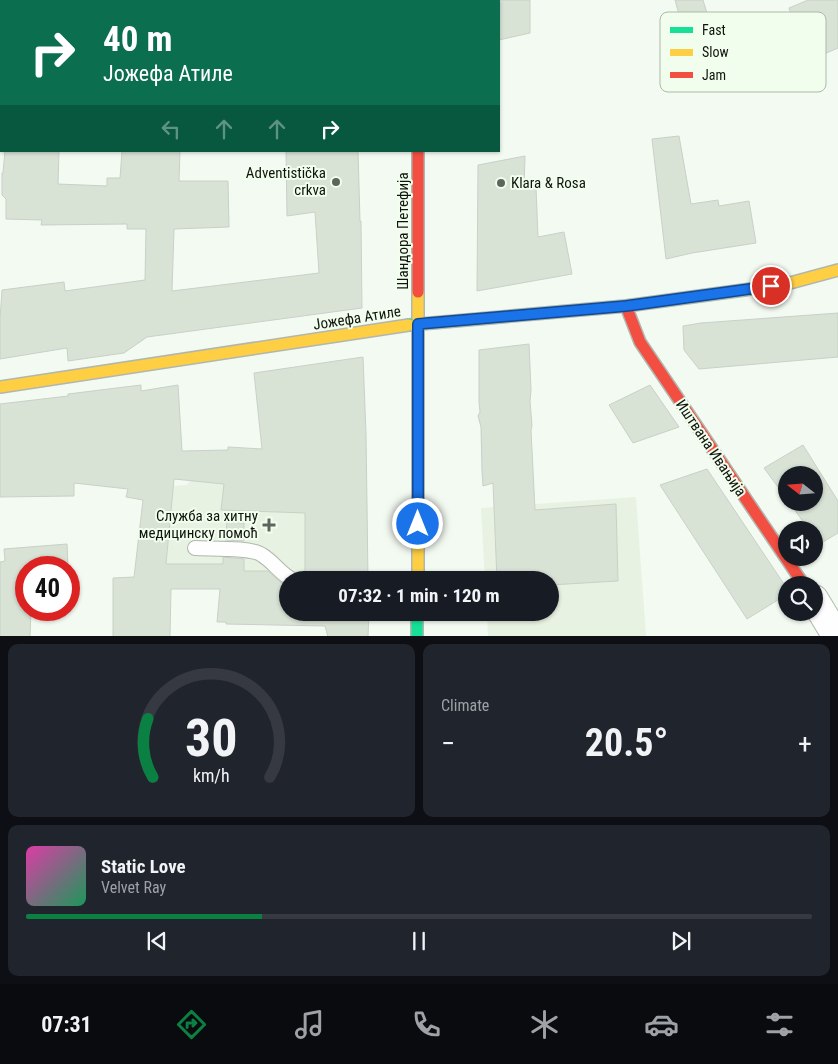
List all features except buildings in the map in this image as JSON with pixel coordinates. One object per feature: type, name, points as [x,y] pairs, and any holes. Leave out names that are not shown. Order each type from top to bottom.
[{"type":"street","name":"Шандора Петефија","points":[[418,152],[418,571]]},
{"type":"street","name":"Јожефа Атиле","points":[[0,387],[418,324],[626,306],[790,284],[838,270]]},
{"type":"street","name":"Иштвана Ивањија","points":[[626,306],[640,342],[798,576]]},
{"type":"street","points":[[823,613],[837,636]]},
{"type":"street","points":[[417,621],[417,636]]},
{"type":"lane","points":[[195,548],[253,550],[264,556],[280,571]]},
{"type":"shaded area","name":"Служба за хитну медицинску помоћ","points":[[367,476],[368,571],[279,571],[279,586],[244,571],[244,564],[166,567],[173,486],[187,485],[191,480]]},
{"type":"shaded area","points":[[636,497],[646,636],[488,636],[487,621],[559,621],[559,571],[484,571],[481,508]]},
{"type":"traffic: fast","points":[[409,325],[626,306],[744,290]]},
{"type":"traffic: fast","points":[[417,621],[417,636]]},
{"type":"traffic: slow","points":[[744,290],[790,283],[838,270]]},
{"type":"traffic: slow","points":[[418,292],[418,571]]},
{"type":"traffic: slow","points":[[0,387],[409,325]]},
{"type":"traffic: jam","points":[[418,152],[418,292]]},
{"type":"traffic: jam","points":[[626,306],[640,342],[798,576]]},
{"type":"place","name":"Adventistička crkva","points":[[336,182]]},
{"type":"place","name":"Klara & Rosa","points":[[501,183]]},
{"type":"place","name":"Служба за хитну медицинску помоћ","points":[[269,525]]},
{"type":"route","points":[[418,524],[418,324],[626,306],[771,286]]}]
